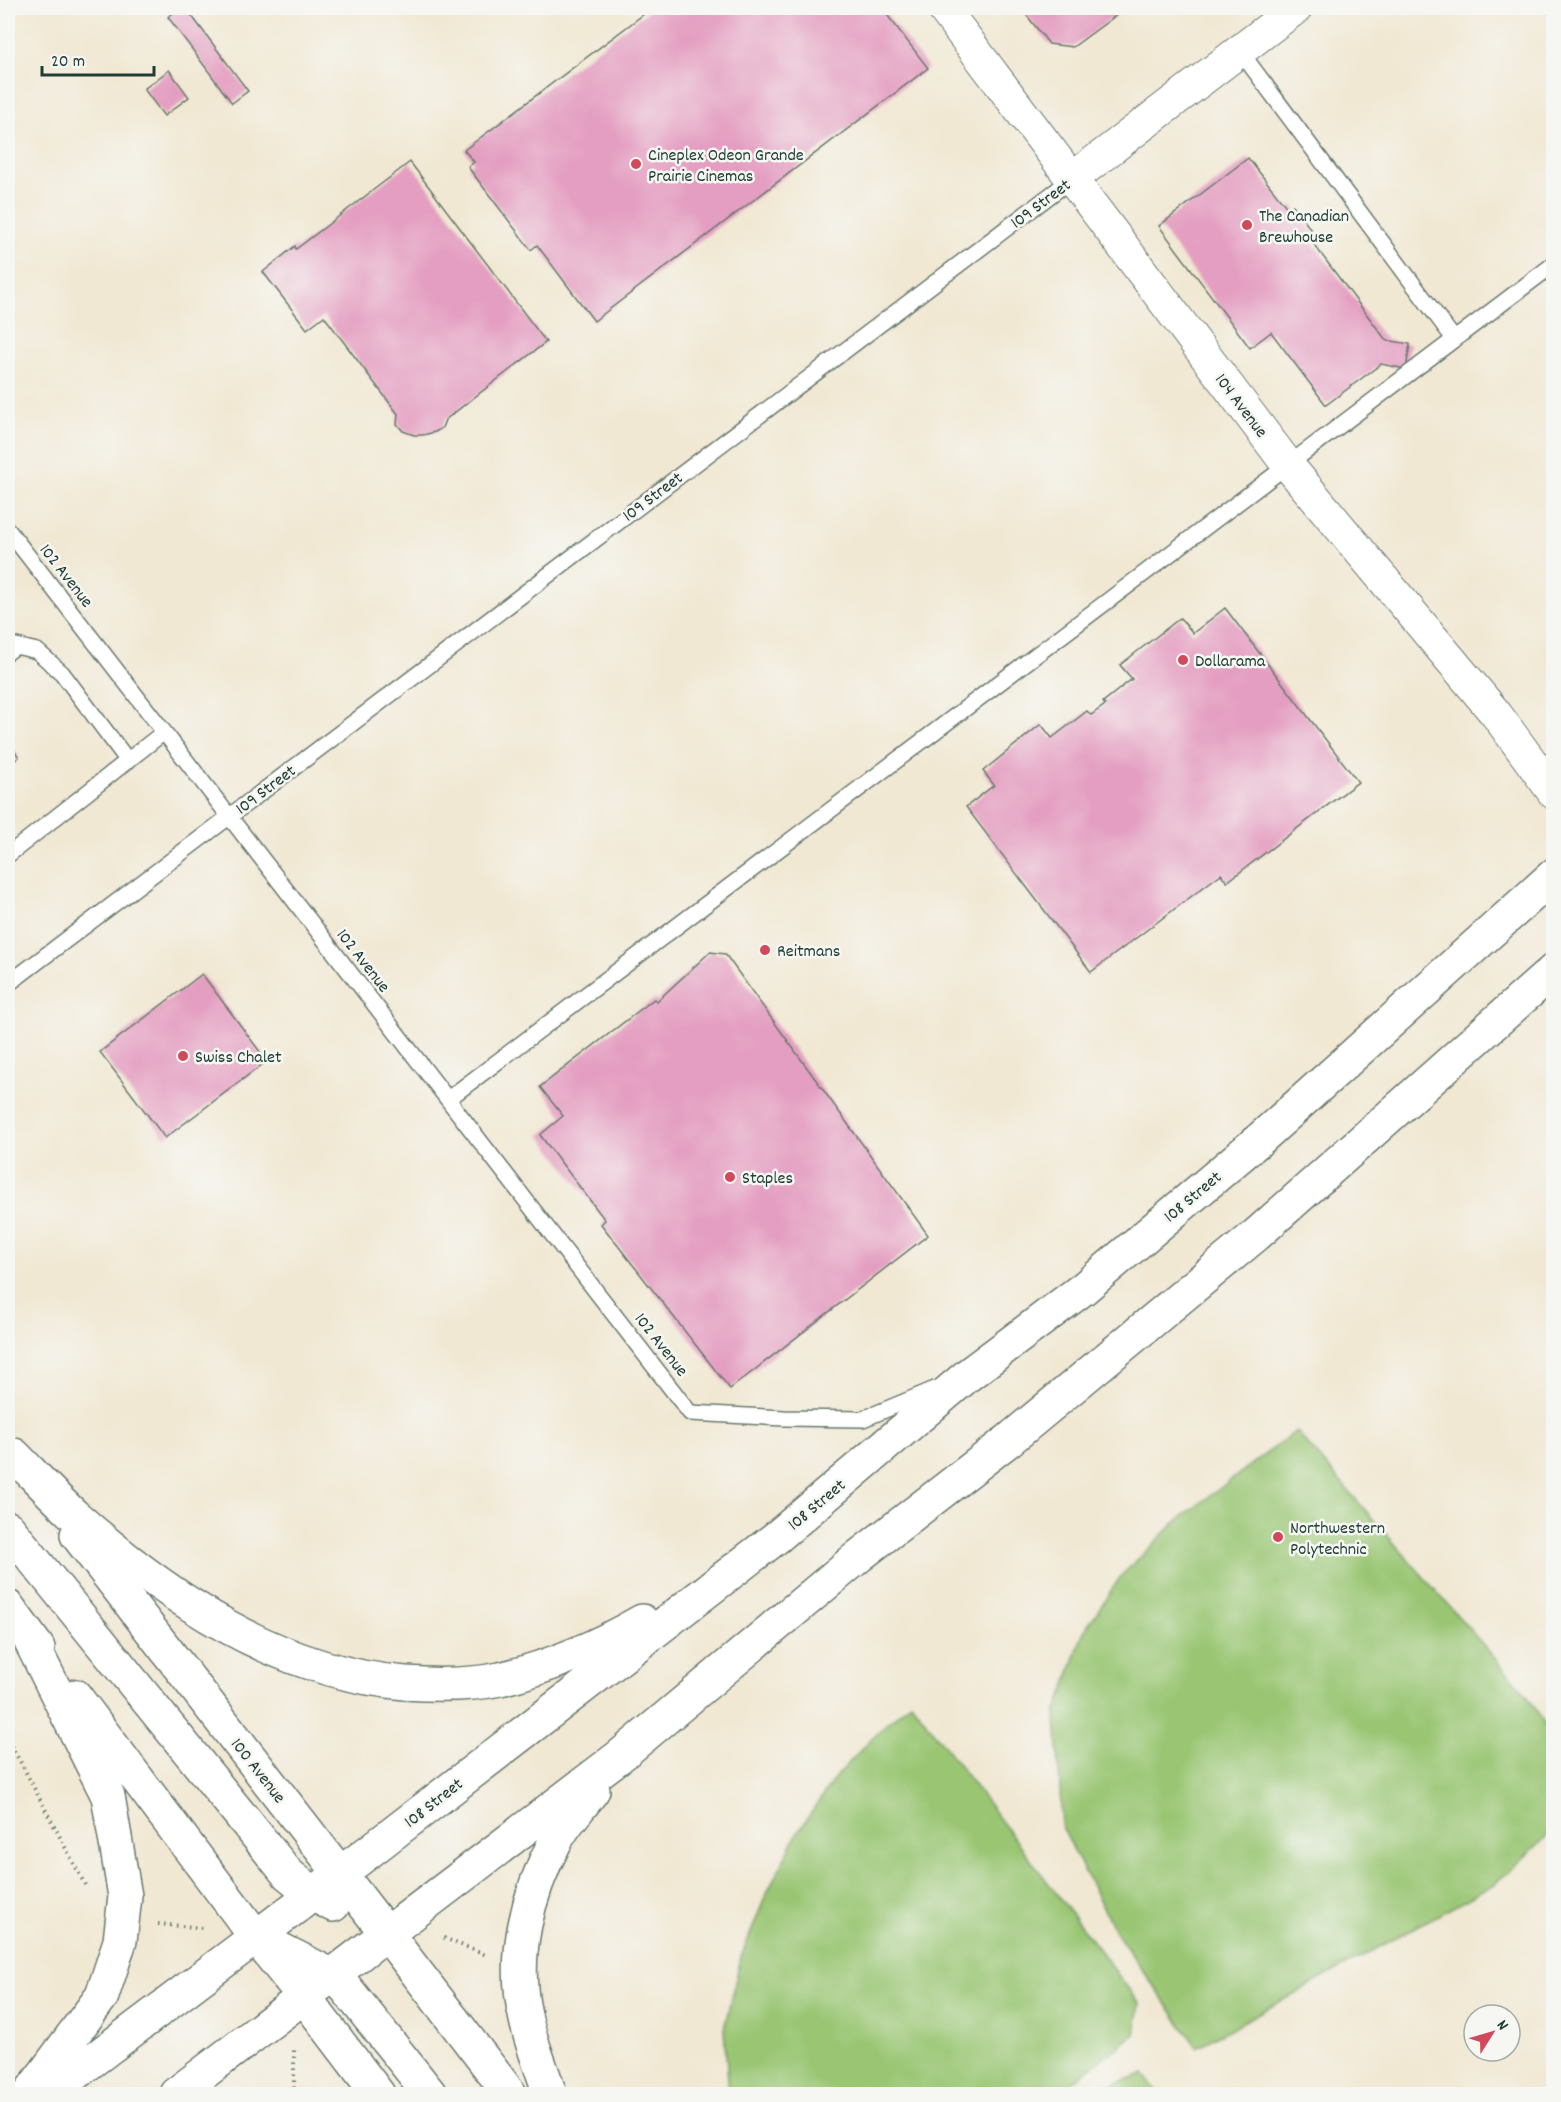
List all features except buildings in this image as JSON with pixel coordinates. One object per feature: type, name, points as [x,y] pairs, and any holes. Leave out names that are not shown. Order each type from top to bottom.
[{"type":"main road","name":"108 Street","points":[[48,2094],[313,1894],[777,1537],[968,1375],[1084,1288],[1260,1139],[1554,875]]},
{"type":"main road","points":[[176,2094],[305,1998],[620,1755],[859,1556],[1009,1440],[1264,1228],[1554,970]]},
{"type":"main road","points":[[11,1450],[74,1514],[125,1558],[192,1606],[250,1639],[307,1663],[372,1680],[432,1685],[498,1680],[565,1660],[614,1637],[692,1592],[777,1537]]},
{"type":"main road","name":"100 Avenue","points":[[11,1450],[510,2094]]},
{"type":"main road","points":[[8,1528],[288,1874],[313,1894],[387,1934]]},
{"type":"main road","points":[[16,1618],[256,1937],[378,2094]]},
{"type":"main road","points":[[16,1618],[108,1796],[125,1896],[120,1941],[102,1996],[29,2094]]},
{"type":"main road","points":[[550,2094],[525,2016],[520,1979],[522,1932],[535,1887],[556,1840],[620,1755]]},
{"type":"main road","points":[[256,1937],[333,1976],[345,1987],[430,2094]]},
{"type":"street","name":"104 Avenue","points":[[943,8],[1287,464],[1496,714],[1554,793]]},
{"type":"street","name":"109 Street","points":[[1073,178],[1296,8]]},
{"type":"lane","points":[[1240,51],[1454,339]]},
{"type":"lane","name":"109 Street","points":[[8,984],[1073,178]]},
{"type":"lane","points":[[448,1099],[1554,264]]},
{"type":"lane","name":"102 Avenue","points":[[8,530],[690,1413],[863,1419],[968,1375]]},
{"type":"lane","points":[[8,652],[16,646],[38,651],[62,673],[128,760]]},
{"type":"lane","points":[[8,855],[164,732]]},
{"type":"path","points":[[444,1938],[493,1958]]},
{"type":"path","points":[[294,2045],[294,2094]]},
{"type":"green space","points":[[1296,1431],[1527,1695],[1553,1738],[1553,1831],[1495,1884],[1197,2047],[1115,1931],[1062,1827],[1056,1714],[1083,1633],[1121,1576],[1178,1520]]},
{"type":"green space","points":[[911,1702],[1140,2004],[1135,2034],[1057,2094],[729,2094],[724,2029],[741,1957],[766,1895],[797,1834],[834,1779],[873,1737]]},
{"type":"green space","points":[[1144,2074],[1159,2094],[1085,2094]]},
{"type":"place","name":"Cineplex Odeon Grande Prairie Cinemas","points":[[636,164]]},
{"type":"place","name":"The Canadian Brewhouse","points":[[1247,225]]},
{"type":"place","name":"Dollarama","points":[[1183,660]]},
{"type":"place","name":"Reitmans","points":[[765,950]]},
{"type":"place","name":"Swiss Chalet","points":[[183,1056]]},
{"type":"place","name":"Staples","points":[[730,1177]]},
{"type":"place","name":"Northwestern Polytechnic","points":[[1278,1537]]}]
